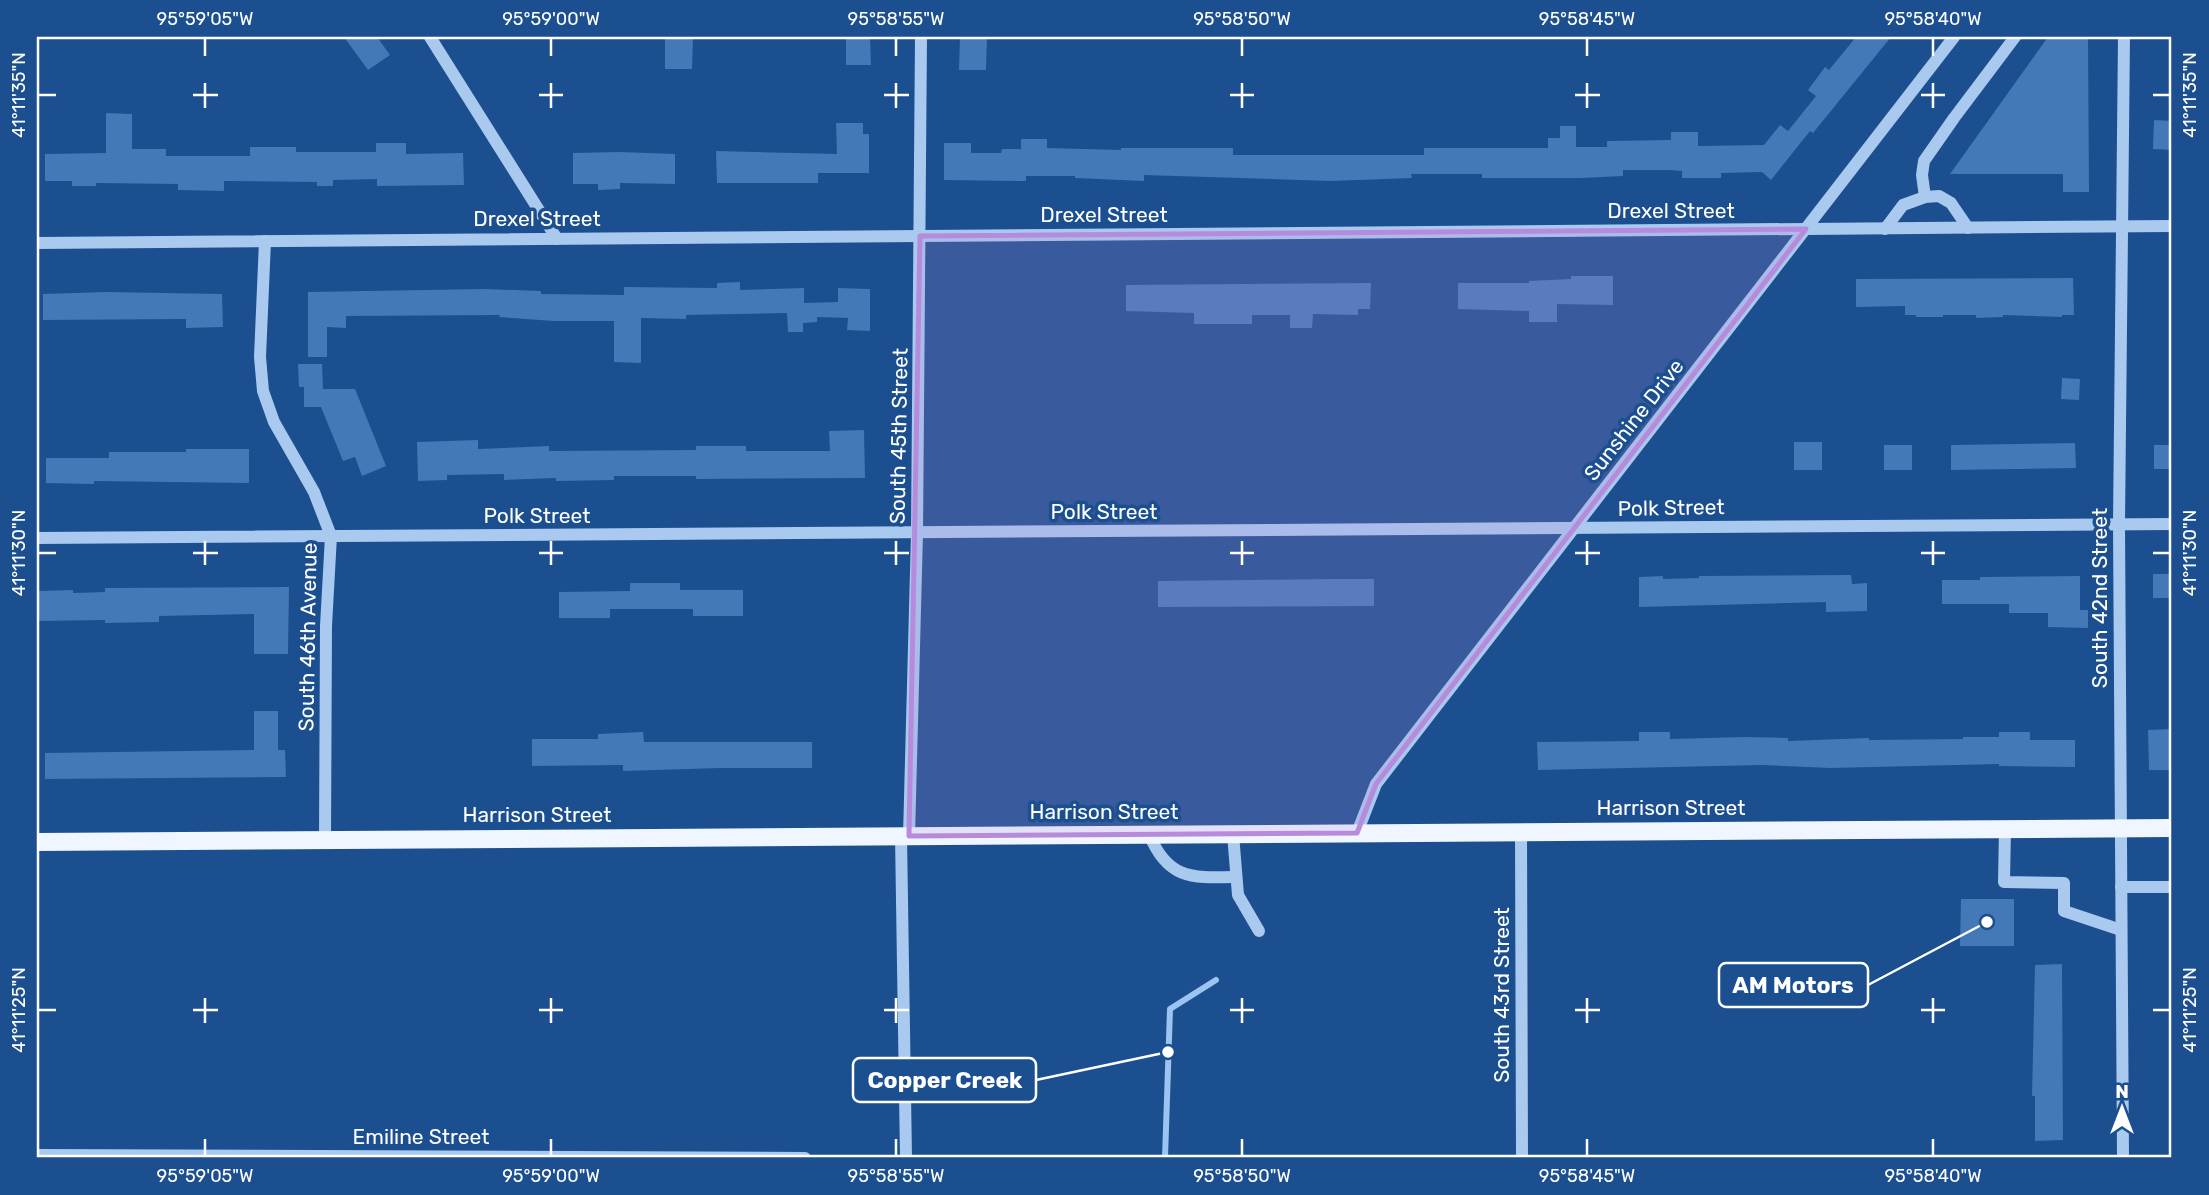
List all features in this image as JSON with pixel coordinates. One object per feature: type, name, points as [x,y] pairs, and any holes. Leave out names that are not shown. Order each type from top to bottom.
[{"type":"main road","name":"Harrison Street","points":[[37,842],[2172,828]]},
{"type":"street","points":[[430,37],[557,239]]},
{"type":"street","name":"South 45th Street","points":[[906,1158],[905,836],[917,533],[921,37]]},
{"type":"street","name":"Sunshine Drive","points":[[1357,833],[1376,784],[1954,37]]},
{"type":"street","points":[[1925,197],[1922,175],[1924,162],[2015,37]]},
{"type":"street","name":"South 42nd Street","points":[[2123,1158],[2119,524],[2124,37]]},
{"type":"street","points":[[1885,229],[1903,205],[1925,197],[1939,196],[1951,203],[1968,228]]},
{"type":"street","name":"Drexel Street","points":[[37,243],[2172,226]]},
{"type":"street","name":"South 46th Avenue","points":[[265,240],[260,357],[263,391],[274,422],[314,492],[331,536],[326,626],[325,840]]},
{"type":"street","name":"Polk Street","points":[[37,538],[2172,524]]},
{"type":"street","points":[[2005,829],[2004,882],[2064,883],[2064,911],[2121,930]]},
{"type":"street","name":"South 43rd Street","points":[[1521,832],[1522,1158]]},
{"type":"street","points":[[1149,834],[1163,861],[1187,876],[1236,877]]},
{"type":"street","points":[[1233,834],[1238,895],[1259,932]]},
{"type":"street","points":[[2121,887],[2172,887]]},
{"type":"street","name":"Emiline Street","points":[[37,1155],[806,1158]]},
{"type":"highlighted area","points":[[1806,229],[1376,784],[1357,833],[909,836],[920,236]]},
{"type":"building","points":[[344,37],[377,37],[390,55],[368,70]]},
{"type":"building","points":[[665,37],[693,38],[692,69],[665,69]]},
{"type":"building","points":[[846,37],[870,37],[871,65],[846,65]]},
{"type":"building","points":[[960,37],[987,37],[986,70],[959,70]]},
{"type":"building","points":[[1856,37],[1891,37],[1771,180],[1762,172],[1721,173],[1721,178],[1682,178],[1682,171],[1623,170],[1623,176],[1582,178],[1482,178],[1482,174],[1411,174],[1412,178],[1331,181],[1144,175],[1144,181],[1075,176],[1026,176],[1026,181],[944,180],[944,143],[971,143],[971,153],[1001,153],[1002,149],[1021,149],[1021,139],[1047,139],[1047,148],[1233,148],[1233,155],[1424,155],[1424,148],[1548,148],[1548,138],[1560,138],[1560,126],[1576,126],[1576,147],[1607,147],[1607,141],[1671,140],[1671,132],[1698,132],[1698,146],[1764,145],[1780,125],[1788,131],[1816,96],[1808,90],[1825,67],[1829,70]]},
{"type":"building","points":[[2048,37],[2088,37],[2089,192],[2063,192],[2063,174],[1950,174]]},
{"type":"building","points":[[106,113],[132,114],[132,149],[166,149],[166,156],[250,156],[250,147],[296,147],[296,152],[376,152],[376,143],[406,143],[406,154],[463,153],[464,185],[377,186],[377,179],[333,180],[333,186],[317,186],[317,182],[224,181],[224,191],[178,190],[178,184],[96,183],[96,186],[72,186],[72,181],[45,181],[45,154],[106,153]]},
{"type":"building","points":[[2154,120],[2172,121],[2172,150],[2153,149]]},
{"type":"building","points":[[836,123],[863,123],[863,134],[869,134],[869,173],[818,173],[818,183],[717,183],[716,151],[837,154]]},
{"type":"building","points":[[573,153],[675,154],[675,184],[620,183],[620,189],[598,190],[598,184],[573,184]]},
{"type":"building","points":[[1571,276],[1613,276],[1613,305],[1557,304],[1557,322],[1529,322],[1529,311],[1458,309],[1458,283],[1529,283],[1571,279]]},
{"type":"building","points":[[2073,278],[2074,315],[2062,317],[1916,317],[1905,315],[1905,306],[1856,307],[1856,279]]},
{"type":"building","points":[[740,282],[740,290],[804,288],[804,303],[838,302],[838,288],[870,289],[870,331],[847,330],[848,318],[817,317],[817,322],[803,323],[803,332],[788,332],[787,313],[686,315],[686,319],[641,318],[641,363],[614,362],[614,321],[554,321],[499,317],[500,315],[346,316],[346,328],[327,327],[327,357],[308,357],[308,292],[484,289],[541,291],[541,294],[624,295],[624,287],[717,288],[717,283]]},
{"type":"building","points":[[1371,283],[1370,309],[1358,309],[1358,315],[1313,314],[1312,328],[1290,328],[1290,315],[1252,315],[1252,324],[1194,324],[1194,313],[1126,311],[1126,285]]},
{"type":"building","points":[[43,294],[222,294],[223,327],[186,328],[186,319],[43,320]]},
{"type":"building","points":[[298,364],[322,364],[323,389],[355,389],[386,466],[362,476],[355,457],[343,461],[321,407],[304,407],[304,387],[299,387]]},
{"type":"building","points":[[2062,378],[2080,379],[2079,400],[2061,399]]},
{"type":"building","points":[[864,430],[865,478],[696,479],[696,476],[614,476],[614,480],[556,481],[556,478],[504,480],[504,474],[447,475],[447,480],[418,481],[417,442],[478,440],[478,449],[549,446],[549,451],[696,450],[696,446],[746,446],[746,451],[830,451],[829,431]]},
{"type":"building","points":[[1794,442],[1822,442],[1822,470],[1794,470]]},
{"type":"building","points":[[2075,443],[2076,468],[1951,470],[1951,445]]},
{"type":"building","points":[[1884,445],[1912,445],[1912,470],[1884,470]]},
{"type":"building","points":[[2154,445],[2172,445],[2172,469],[2154,469]]},
{"type":"building","points":[[186,449],[249,449],[249,483],[46,483],[46,458],[109,458],[109,452],[186,452]]},
{"type":"building","points":[[2153,574],[2172,574],[2172,598],[2153,598]]},
{"type":"building","points":[[1851,575],[1852,584],[1867,583],[1867,611],[1826,612],[1826,602],[1639,607],[1639,577],[1663,576],[1663,579],[1699,576]]},
{"type":"building","points":[[2080,576],[2080,610],[2088,610],[2088,628],[2048,627],[2048,613],[2009,613],[2009,604],[1942,604],[1942,580]]},
{"type":"building","points":[[1374,579],[1374,606],[1158,607],[1158,581]]},
{"type":"building","points":[[630,583],[680,583],[680,590],[743,590],[743,616],[693,616],[693,609],[610,609],[610,618],[559,618],[559,592],[630,591]]},
{"type":"building","points":[[289,587],[288,654],[254,654],[254,614],[159,616],[159,622],[39,621],[39,591],[73,590],[73,593],[105,592],[105,588]]},
{"type":"building","points":[[254,711],[278,711],[278,750],[285,750],[286,777],[45,779],[45,753],[254,750]]},
{"type":"building","points":[[2172,729],[2172,770],[2149,770],[2148,730]]},
{"type":"building","points":[[643,732],[644,742],[812,742],[812,768],[623,771],[623,765],[532,766],[532,739],[598,739],[598,734]]},
{"type":"building","points":[[1639,732],[1670,732],[1670,739],[1745,737],[1788,738],[1788,741],[1963,739],[1999,737],[1999,732],[2030,732],[2030,740],[2075,740],[2075,767],[1999,764],[1830,768],[1762,765],[1538,770],[1537,742],[1639,741]]},
{"type":"building","points":[[1961,899],[2014,899],[2014,946],[1960,946]]},
{"type":"building","points":[[2062,964],[2063,1140],[2035,1141],[2035,1096],[2032,1096],[2035,965]]},
{"type":"waterway","points":[[1165,1158],[1170,1009],[1216,980]]},
{"type":"place","name":"AM Motors","points":[[1987,922]]},
{"type":"place","name":"Copper Creek","points":[[1168,1052]]}]
